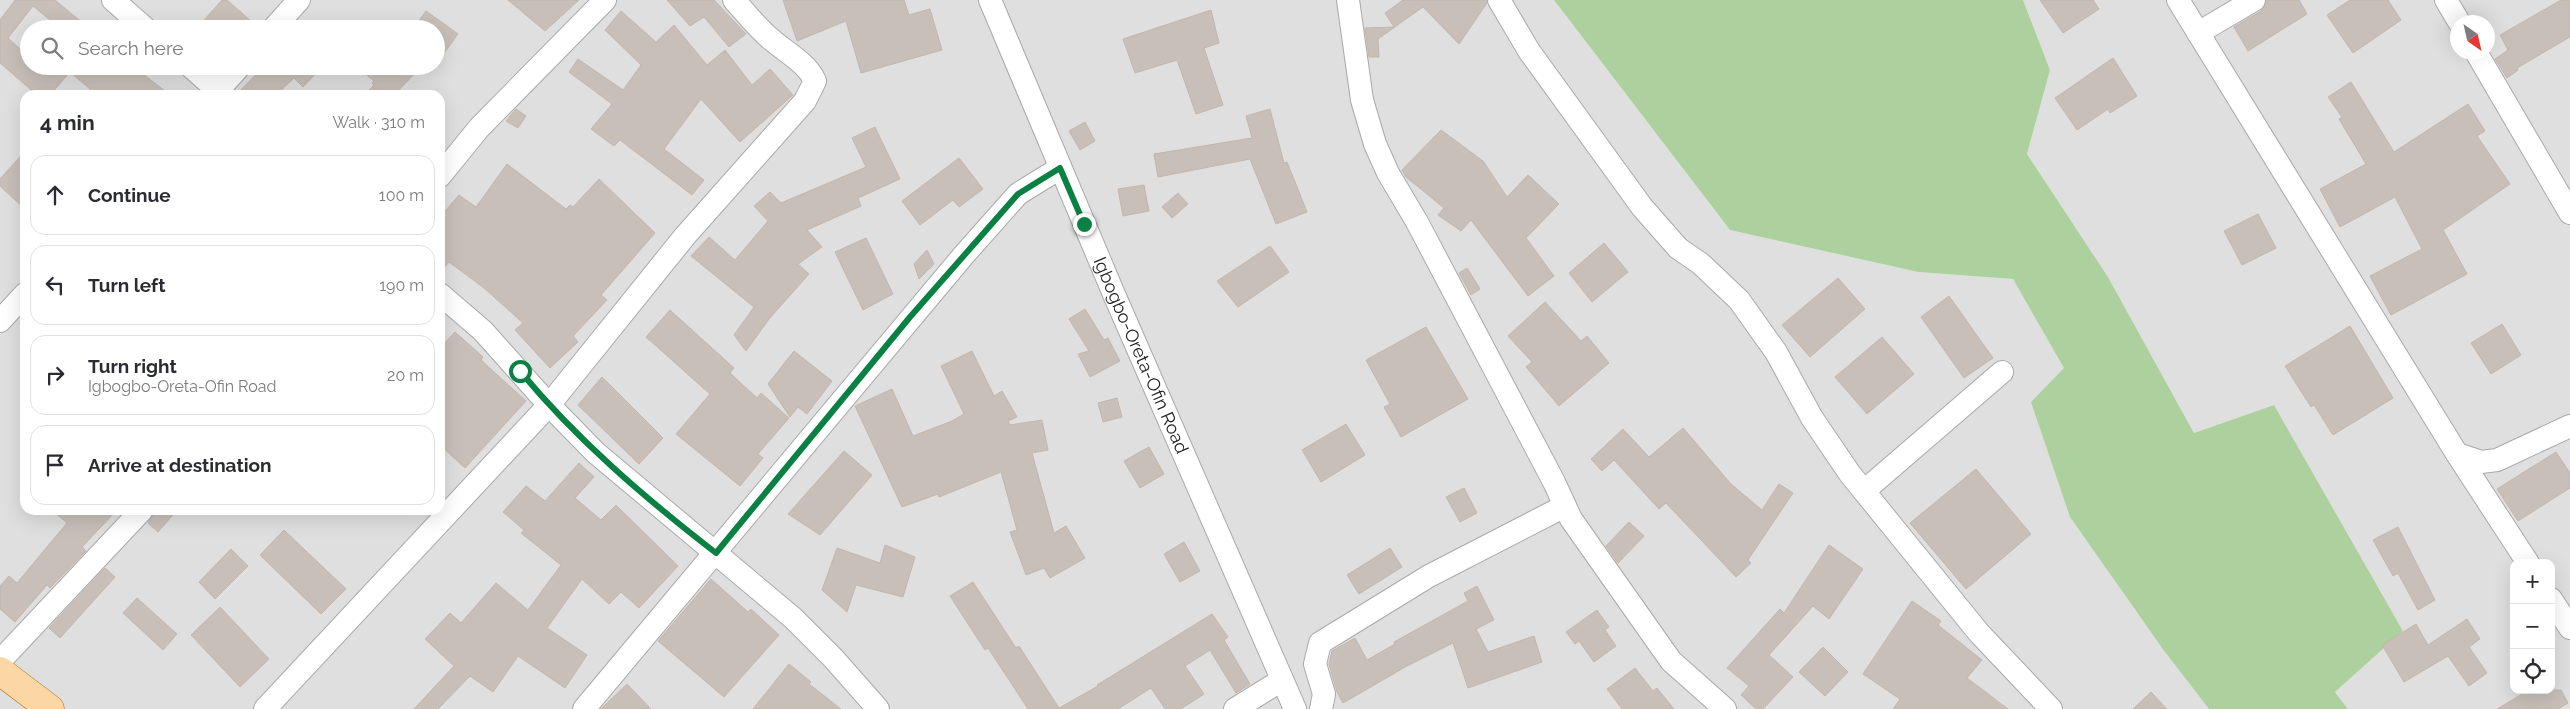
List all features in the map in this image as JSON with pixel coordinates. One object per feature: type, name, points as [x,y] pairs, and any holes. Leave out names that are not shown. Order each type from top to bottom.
[{"type":"main road","points":[[0,671],[50,709]]},
{"type":"street","points":[[113,0],[136,20]]},
{"type":"street","points":[[281,20],[299,0]]},
{"type":"street","points":[[445,170],[479,128],[605,0]]},
{"type":"street","points":[[265,709],[549,406],[685,236],[804,101],[812,89],[815,81],[812,75],[800,62],[771,39],[734,0]]},
{"type":"street","name":"Igbogbo-Oreta-Ofin Road","points":[[990,0],[1060,168],[1295,709]]},
{"type":"street","points":[[1348,0],[1362,100],[1375,144],[1388,173],[1417,222],[1571,519],[1671,661],[1725,709]]},
{"type":"street","points":[[1499,0],[1529,51],[1651,219],[1678,248],[1702,264],[1744,307],[1776,352],[1812,418],[1864,491],[1979,633],[2051,709]]},
{"type":"street","points":[[2178,0],[2457,454],[2525,559]]},
{"type":"street","points":[[2198,33],[2254,0]]},
{"type":"street","points":[[2446,0],[2455,15]]},
{"type":"street","points":[[2481,60],[2570,214]]},
{"type":"street","points":[[199,75],[214,90]]},
{"type":"street","points":[[221,90],[233,75]]},
{"type":"street","points":[[584,709],[716,553],[910,317],[1018,194],[1060,168]]},
{"type":"street","points":[[445,298],[483,331],[549,406],[596,453],[793,618],[834,659],[878,709]]},
{"type":"street","points":[[0,321],[20,299]]},
{"type":"street","points":[[1864,491],[2002,372]]},
{"type":"street","points":[[2457,454],[2481,462],[2498,460],[2570,426]]},
{"type":"street","points":[[1321,709],[1324,694],[1315,664],[1320,642],[1429,576],[1565,506]]},
{"type":"street","points":[[0,661],[137,515]]},
{"type":"street","points":[[2554,604],[2570,628]]},
{"type":"street","points":[[1235,709],[1282,680]]},
{"type":"shaded area","points":[[0,0],[1554,0],[1730,230],[1918,272],[2013,279],[2065,368],[2165,652],[2209,709],[0,709]]},
{"type":"shaded area","points":[[2023,0],[2570,0],[2570,709],[2348,709],[2335,692],[2403,631],[2274,405],[2194,433],[2108,277],[2027,154],[2050,70]]},
{"type":"green space","points":[[1554,0],[2023,0],[2050,70],[2027,154],[2108,277],[2194,433],[2274,405],[2403,631],[2335,692],[2348,709],[2209,709],[2165,652],[2070,517],[2031,402],[2064,368],[2013,279],[1918,272],[1730,230]]},
{"type":"building","points":[[15,0],[55,0],[79,20],[50,20],[33,6],[22,20],[20,20],[8,38],[20,49],[20,75],[67,75],[54,90],[31,90],[0,63],[0,20]]},
{"type":"building","points":[[222,0],[227,0],[250,20],[204,20]]},
{"type":"building","points":[[508,0],[579,0],[545,31]]},
{"type":"building","points":[[667,0],[714,0],[746,34],[729,47],[704,17],[690,26]]},
{"type":"building","points":[[783,0],[904,0],[909,15],[930,9],[942,50],[861,73],[846,21],[797,41]]},
{"type":"building","points":[[1403,0],[1486,0],[1487,3],[1459,44],[1423,7],[1378,39],[1379,57],[1369,57],[1365,28],[1394,27],[1385,13]]},
{"type":"building","points":[[2040,0],[2093,0],[2099,9],[2063,33]]},
{"type":"building","points":[[2267,0],[2299,0],[2307,14],[2248,51],[2234,27],[2261,11]]},
{"type":"building","points":[[2350,0],[2388,0],[2401,20],[2353,53],[2327,15]]},
{"type":"building","points":[[2561,0],[2570,0],[2570,37],[2517,68],[2518,70],[2507,78],[2495,59],[2508,50],[2500,35]]},
{"type":"building","points":[[1211,10],[1219,43],[1204,48],[1223,105],[1196,114],[1177,60],[1135,73],[1123,39]]},
{"type":"building","points":[[426,11],[439,20],[420,20]]},
{"type":"building","points":[[621,11],[656,42],[674,25],[707,65],[725,50],[752,85],[770,69],[793,95],[740,142],[701,99],[664,149],[704,180],[692,195],[620,140],[614,146],[591,129],[612,104],[569,72],[578,59],[623,90],[641,65],[605,30]]},
{"type":"building","points":[[445,25],[458,34],[445,52]]},
{"type":"building","points":[[2113,58],[2137,96],[2110,113],[2108,109],[2077,130],[2055,98]]},
{"type":"building","points":[[74,75],[144,75],[164,90],[91,90]]},
{"type":"building","points":[[255,75],[314,75],[303,87],[294,78],[281,90],[241,90]]},
{"type":"building","points":[[367,75],[413,75],[399,90],[369,90],[374,85],[372,83],[374,81]]},
{"type":"building","points":[[2351,82],[2394,152],[2468,104],[2485,131],[2477,136],[2510,184],[2443,230],[2467,274],[2391,315],[2370,276],[2422,249],[2395,197],[2340,227],[2320,189],[2366,164],[2339,119],[2342,117],[2328,97]]},
{"type":"building","points":[[516,109],[526,116],[518,128],[506,121]]},
{"type":"building","points":[[1270,109],[1284,163],[1287,162],[1307,212],[1276,224],[1250,159],[1158,177],[1154,154],[1252,138],[1246,116]]},
{"type":"building","points":[[1085,122],[1095,141],[1080,150],[1069,131]]},
{"type":"building","points":[[875,127],[900,179],[858,198],[861,206],[807,230],[822,247],[798,264],[809,274],[769,319],[746,351],[734,335],[754,307],[691,256],[709,237],[735,260],[768,221],[754,206],[770,192],[781,203],[866,167],[852,138]]},
{"type":"building","points":[[1441,130],[1483,161],[1507,197],[1528,175],[1559,204],[1526,238],[1554,276],[1528,296],[1471,220],[1461,231],[1438,215],[1444,208],[1406,177],[1402,170]]},
{"type":"building","points":[[20,157],[20,204],[0,186],[0,179]]},
{"type":"building","points":[[959,158],[983,189],[959,207],[953,200],[920,225],[902,201]]},
{"type":"building","points":[[507,164],[566,209],[570,205],[573,207],[599,179],[655,233],[601,295],[607,300],[573,336],[578,342],[550,368],[515,330],[523,323],[484,288],[449,262],[445,267],[445,211],[459,195],[476,207]]},
{"type":"building","points":[[1144,185],[1149,211],[1123,216],[1118,189]]},
{"type":"building","points":[[1178,193],[1188,204],[1172,218],[1162,207]]},
{"type":"building","points":[[2258,214],[2276,248],[2242,265],[2224,231]]},
{"type":"building","points":[[866,238],[893,294],[863,310],[835,252]]},
{"type":"building","points":[[1604,243],[1628,272],[1592,302],[1569,273]]},
{"type":"building","points":[[1270,246],[1289,272],[1238,307],[1217,281]]},
{"type":"building","points":[[927,250],[934,264],[919,279],[914,264]]},
{"type":"building","points":[[1467,268],[1480,289],[1471,295],[1459,273]]},
{"type":"building","points":[[1838,278],[1865,309],[1810,357],[1782,325]]},
{"type":"building","points":[[1949,296],[1993,358],[1964,378],[1921,317]]},
{"type":"building","points":[[1545,302],[1581,341],[1587,336],[1609,363],[1559,406],[1526,367],[1532,362],[1508,336]]},
{"type":"building","points":[[1085,309],[1104,340],[1108,338],[1120,361],[1090,377],[1078,354],[1089,351],[1069,319]]},
{"type":"building","points":[[670,310],[734,368],[730,373],[757,398],[761,393],[789,418],[758,454],[763,458],[740,486],[676,434],[710,394],[646,337]]},
{"type":"building","points":[[2502,324],[2521,355],[2491,374],[2471,343]]},
{"type":"building","points":[[2350,326],[2393,398],[2333,435],[2314,405],[2311,407],[2285,366]]},
{"type":"building","points":[[1426,327],[1468,399],[1401,437],[1384,407],[1390,404],[1366,360]]},
{"type":"building","points":[[455,332],[483,357],[481,360],[526,401],[465,468],[445,450],[445,343]]},
{"type":"building","points":[[1882,337],[1914,374],[1867,414],[1835,377]]},
{"type":"building","points":[[794,351],[832,381],[807,414],[798,407],[790,417],[768,384]]},
{"type":"building","points":[[972,351],[994,396],[1002,391],[1017,417],[1008,421],[1010,425],[1042,420],[1048,450],[1032,453],[1054,533],[1066,526],[1085,558],[1050,578],[1044,568],[1026,575],[1010,532],[1017,530],[1001,472],[939,497],[938,494],[902,507],[855,406],[892,389],[913,436],[952,421],[964,414],[941,366]]},
{"type":"building","points":[[602,377],[663,438],[639,464],[578,405]]},
{"type":"building","points":[[1117,398],[1122,417],[1103,422],[1098,403]]},
{"type":"building","points":[[1346,424],[1365,455],[1321,482],[1302,450]]},
{"type":"building","points":[[1683,428],[1731,484],[1762,510],[1779,484],[1793,493],[1748,560],[1751,563],[1736,577],[1666,503],[1659,509],[1614,460],[1602,471],[1591,459],[1623,429],[1649,457]]},
{"type":"building","points":[[1149,447],[1164,474],[1140,488],[1124,461]]},
{"type":"building","points":[[844,451],[872,475],[820,535],[788,514]]},
{"type":"building","points":[[2556,452],[2570,473],[2570,488],[2518,521],[2497,489]]},
{"type":"building","points":[[579,463],[594,477],[575,498],[601,520],[616,505],[678,566],[639,608],[621,592],[609,604],[582,579],[547,628],[587,655],[565,688],[518,656],[493,692],[470,676],[438,709],[414,709],[454,666],[425,639],[450,613],[461,623],[496,583],[528,610],[561,565],[521,533],[524,530],[503,512],[526,486],[545,501]]},
{"type":"building","points":[[1976,469],[2031,534],[1966,589],[1910,523]]},
{"type":"building","points":[[1464,488],[1477,513],[1460,522],[1446,497]]},
{"type":"building","points":[[58,515],[112,515],[82,547],[86,551],[50,588],[47,585],[15,622],[0,609],[0,586],[9,576],[17,583],[67,523]]},
{"type":"building","points":[[153,515],[173,515],[158,532],[148,523]]},
{"type":"building","points":[[1629,522],[1644,536],[1618,563],[1606,546]]},
{"type":"building","points":[[2398,527],[2435,600],[2418,610],[2398,573],[2393,576],[2373,540]]},
{"type":"building","points":[[284,530],[346,589],[321,614],[260,555]]},
{"type":"building","points":[[1184,542],[1200,571],[1180,582],[1164,554]]},
{"type":"building","points":[[885,545],[915,557],[903,597],[856,585],[847,612],[822,590],[837,548],[880,563]]},
{"type":"building","points":[[1829,545],[1863,569],[1829,619],[1813,606],[1769,655],[1793,677],[1763,709],[1756,709],[1741,695],[1749,686],[1727,668],[1780,609],[1784,613]]},
{"type":"building","points":[[1390,548],[1402,567],[1359,594],[1347,575]]},
{"type":"building","points":[[231,549],[248,566],[215,599],[199,582]]},
{"type":"building","points":[[105,568],[115,577],[60,638],[49,628]]},
{"type":"building","points":[[711,579],[748,612],[751,609],[779,635],[724,697],[658,641]]},
{"type":"building","points":[[973,582],[1016,648],[1019,646],[1059,708],[1098,686],[1212,614],[1228,637],[1224,640],[1250,684],[1236,693],[1210,650],[1185,666],[1204,694],[1181,709],[1165,709],[1151,688],[1118,709],[1028,709],[988,648],[985,650],[950,596]]},
{"type":"building","points":[[1477,586],[1494,620],[1476,629],[1488,652],[1534,636],[1542,662],[1468,688],[1453,643],[1407,666],[1343,703],[1337,692],[1329,664],[1332,651],[1355,638],[1367,660],[1395,644],[1394,642],[1468,601],[1464,593]]},
{"type":"building","points":[[137,598],[177,634],[163,650],[123,613]]},
{"type":"building","points":[[1912,601],[1941,621],[1938,625],[1982,660],[1967,678],[2008,709],[1893,709],[1900,699],[1863,674]]},
{"type":"building","points":[[220,607],[269,659],[240,687],[191,635]]},
{"type":"building","points":[[1597,610],[1609,627],[1605,630],[1616,646],[1594,662],[1579,641],[1575,644],[1566,632]]},
{"type":"building","points":[[2467,619],[2480,639],[2469,647],[2487,673],[2469,686],[2448,656],[2404,682],[2382,645],[2416,624],[2428,645]]},
{"type":"building","points":[[1823,647],[1848,672],[1825,696],[1799,672]]},
{"type":"building","points":[[789,664],[811,682],[809,684],[841,709],[753,709]]},
{"type":"building","points":[[1635,668],[1653,691],[1657,688],[1674,709],[1622,709],[1607,689]]},
{"type":"building","points":[[627,684],[651,709],[601,709],[604,706]]},
{"type":"building","points":[[2555,690],[2561,690],[2568,703],[2558,709],[2497,709],[2522,694],[2555,694]]},
{"type":"building","points":[[2151,692],[2167,709],[2133,709]]},
{"type":"route","points":[[520,371],[549,406],[596,453],[674,520],[716,553],[910,317],[992,226],[1018,194],[1060,168],[1084,224]]}]
